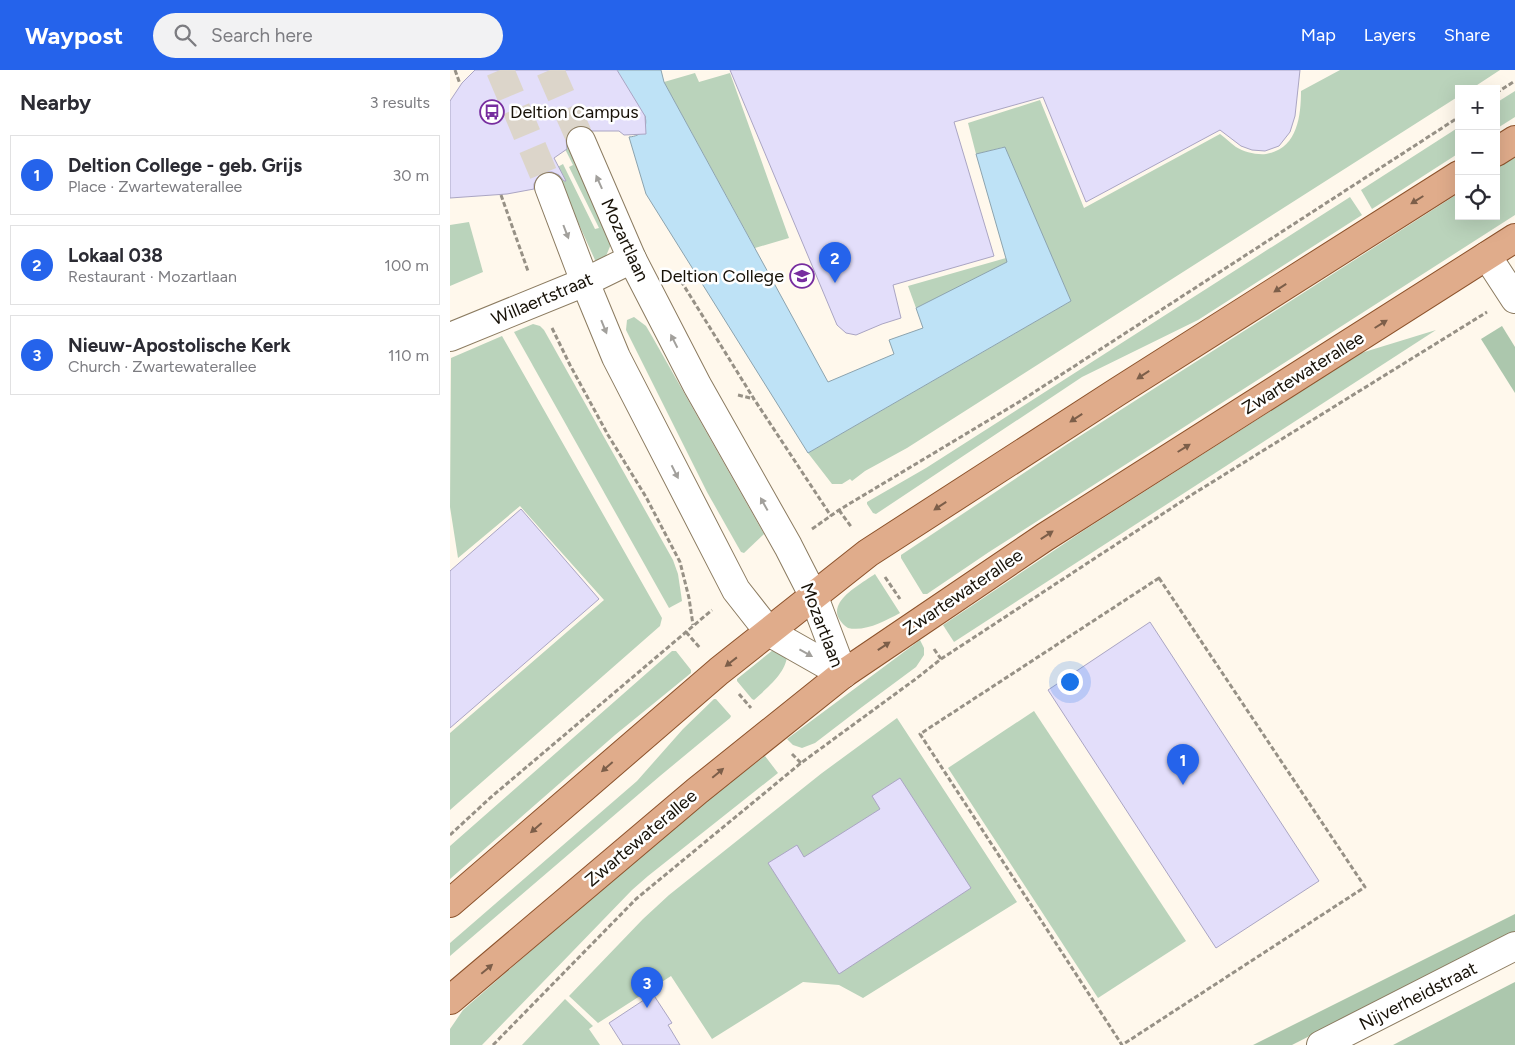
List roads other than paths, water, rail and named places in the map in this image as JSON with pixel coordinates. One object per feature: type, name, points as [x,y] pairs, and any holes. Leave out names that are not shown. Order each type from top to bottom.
[{"type":"main road","points":[[1500,149],[1515,140]]},
{"type":"main road","points":[[450,902],[719,671],[868,553],[1455,178]]},
{"type":"main road","name":"Zwartewaterallee","points":[[450,1000],[697,791],[843,674],[1045,537],[1515,238]]},
{"type":"street","name":"Mozartlaan","points":[[581,141],[632,259],[697,384],[814,596],[843,674]]},
{"type":"street","name":"Mozartlaan","points":[[549,187],[616,357],[736,590],[769,632],[843,674]]},
{"type":"street","points":[[1487,256],[1514,298]]},
{"type":"street","name":"Willaertstraat","points":[[450,337],[585,282],[632,259]]},
{"type":"street","name":"Nijverheidstraat","points":[[1321,1045],[1515,946]]},
{"type":"water","points":[[606,70],[661,70],[664,82],[828,382],[894,354],[889,340],[923,328],[916,308],[1007,262],[976,154],[1005,147],[1071,301],[808,453],[646,194],[629,137],[643,131],[646,124],[645,116]]},
{"type":"tunnel","points":[[500,70],[549,187]]},
{"type":"tunnel","points":[[550,70],[581,141]]},
{"type":"place","name":"Deltion Campus","points":[[492,112]]},
{"type":"place","name":"Deltion College","points":[[802,276]]},
{"type":"place","name":"Lokaal 038","points":[[835,283]]},
{"type":"place","name":"Deltion College - geb. Grijs","points":[[1183,785]]},
{"type":"place","name":"Nieuw-Apostolische Kerk","points":[[647,1008]]}]
